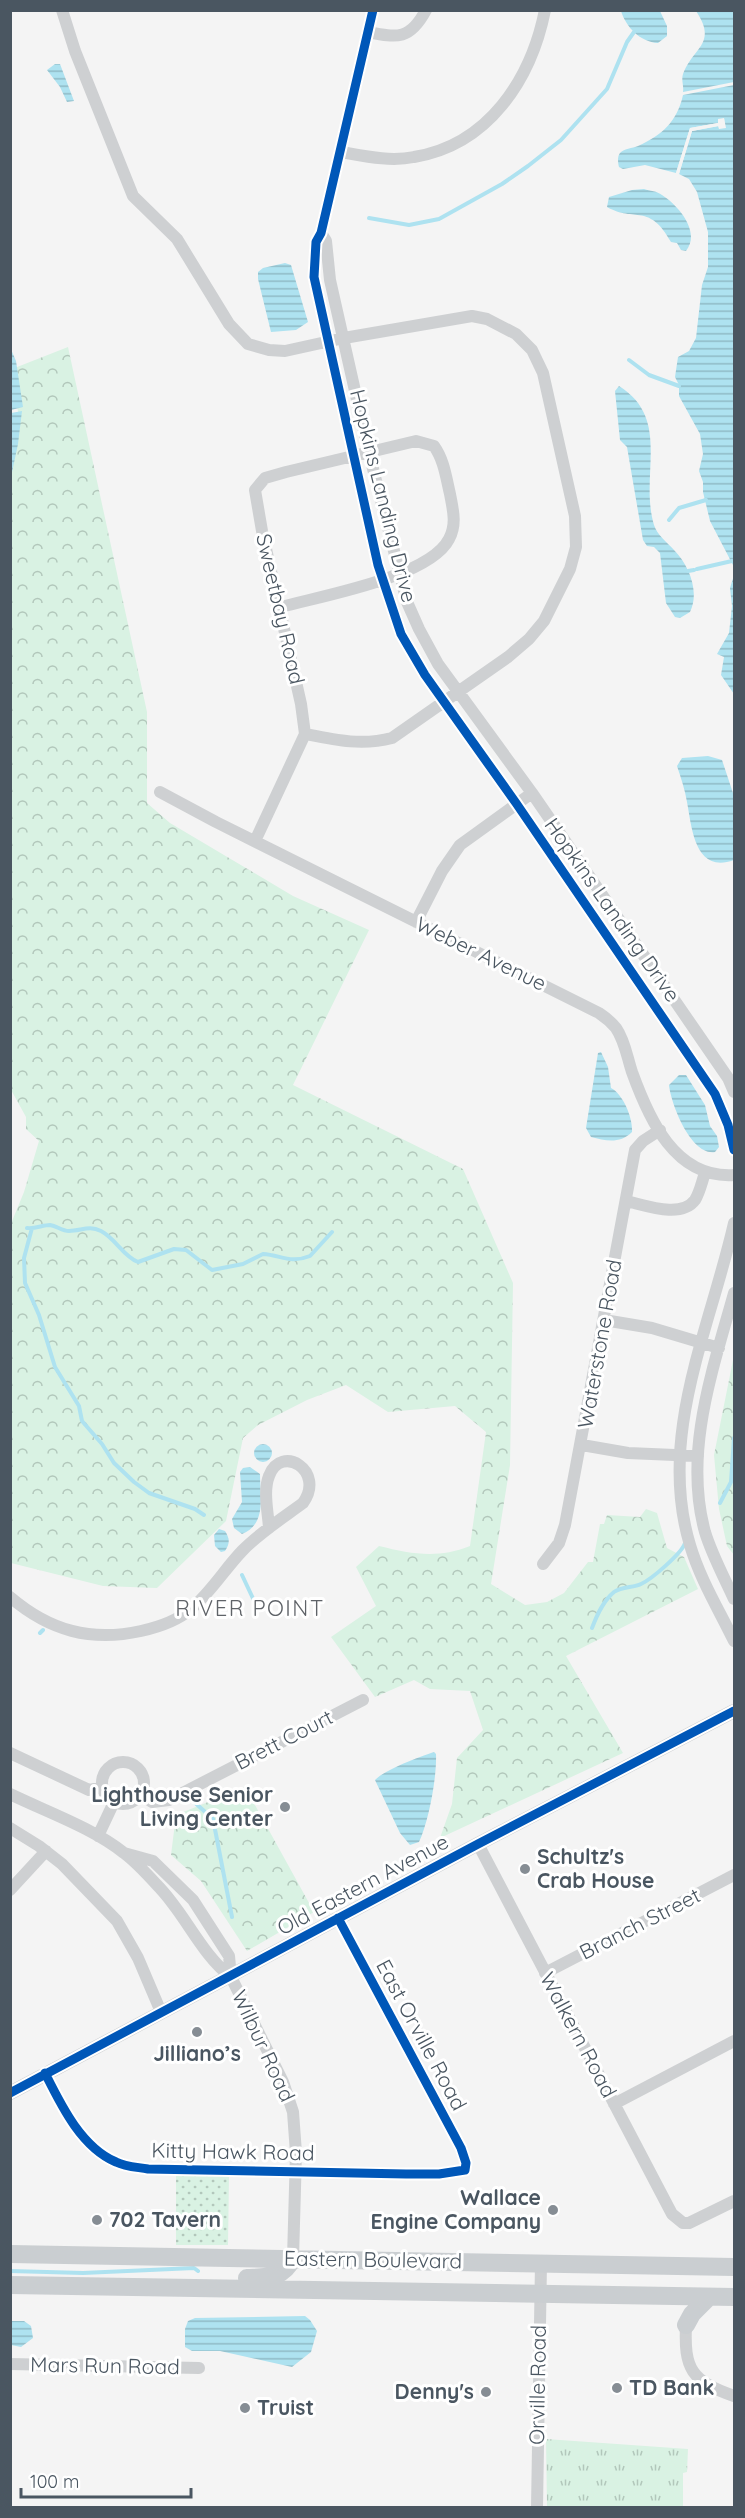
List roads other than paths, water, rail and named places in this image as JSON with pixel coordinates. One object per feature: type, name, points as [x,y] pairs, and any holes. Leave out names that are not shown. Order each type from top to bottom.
[{"type":"main road","name":"Eastern Boulevard","points":[[10,2254],[735,2266]]},
{"type":"main road","points":[[177,2287],[206,2278],[274,2276],[285,2271],[293,2258]]},
{"type":"main road","name":"Eastern Boulevard","points":[[10,2285],[735,2297]]},
{"type":"main road","points":[[670,2296],[681,2305],[686,2315],[686,2325]]},
{"type":"main road","points":[[686,2325],[692,2314],[708,2297]]},
{"type":"street","points":[[62,10],[75,51],[133,196],[177,239],[238,335],[248,344],[269,350],[285,351],[472,316],[502,326],[516,334],[532,350],[543,373],[574,516],[576,548],[570,569],[544,621],[529,639],[401,733],[383,741],[370,743],[305,734],[255,841]]},
{"type":"street","name":"Hopkins Landing Drive","points":[[373,10],[341,152],[321,233],[316,242],[314,277],[382,580],[401,634],[425,675],[716,1094],[735,1150]]},
{"type":"street","points":[[368,32],[406,35],[418,24],[426,10]]},
{"type":"street","points":[[341,152],[386,159],[412,158],[436,152],[460,142],[502,107],[519,83],[540,38],[545,10]]},
{"type":"street","name":"Hopkins Landing Drive","points":[[321,233],[326,242],[330,280],[345,338],[369,453],[407,602],[419,629],[438,664],[532,793],[728,1078],[735,1092]]},
{"type":"street","name":"Sweetbay Road","points":[[280,607],[400,574],[429,561],[443,549],[453,531],[454,513],[444,465],[434,446],[416,441],[265,478],[255,490],[262,531],[301,704],[305,734]]},
{"type":"street","name":"Weber Avenue","points":[[160,792],[599,1013],[608,1020],[622,1041],[633,1073],[660,1130],[675,1154],[705,1173],[735,1175]]},
{"type":"street","points":[[416,922],[442,871],[460,845],[532,793]]},
{"type":"street","name":"Waterstone Road","points":[[543,1564],[559,1542],[565,1525],[582,1445],[635,1150],[643,1141],[660,1130]]},
{"type":"street","points":[[626,1201],[668,1209],[684,1208],[697,1197],[705,1173]]},
{"type":"street","points":[[735,1223],[685,1406],[680,1457],[681,1493],[690,1544],[717,1607],[735,1641]]},
{"type":"street","points":[[717,1607],[734,1598],[705,1531],[699,1497],[698,1456],[701,1421],[735,1293]]},
{"type":"street","points":[[604,1320],[652,1328],[719,1348]]},
{"type":"street","points":[[582,1445],[628,1453],[698,1456]]},
{"type":"street","points":[[10,1598],[66,1631],[94,1636],[116,1636],[160,1627],[190,1610],[213,1588],[243,1550],[308,1497],[310,1481],[306,1469],[297,1462],[286,1461],[275,1466],[269,1475],[266,1488],[269,1528]]},
{"type":"street","name":"Brett Court","points":[[114,1802],[124,1804],[132,1802],[140,1794],[152,1802],[169,1800],[363,1700]]},
{"type":"street","name":"Old Eastern Avenue","points":[[10,2093],[478,1844],[735,1711]]},
{"type":"street","points":[[10,1753],[89,1790],[102,1787]]},
{"type":"street","points":[[98,1836],[114,1802],[109,1799],[102,1787],[104,1772],[110,1766],[125,1762],[132,1764],[143,1775],[144,1783],[140,1794]]},
{"type":"street","points":[[10,1794],[98,1836],[124,1853],[163,1892],[190,1925],[216,1965],[231,1977]]},
{"type":"street","points":[[10,1828],[62,1864],[117,1921],[138,1958],[161,2012]]},
{"type":"street","name":"Walkern Road","points":[[478,1844],[672,2214],[683,2223],[696,2221],[735,2201]]},
{"type":"street","points":[[10,1890],[46,1851]]},
{"type":"street","points":[[124,1853],[153,1861],[193,1900],[229,1956],[231,1977]]},
{"type":"street","name":"Branch Street","points":[[545,1973],[735,1875]]},
{"type":"street","name":"East Orville Road","points":[[338,1918],[461,2148],[466,2163],[465,2170]]},
{"type":"street","name":"Wilbur Road","points":[[231,1977],[289,2097],[293,2112],[296,2172],[293,2258]]},
{"type":"street","points":[[614,2104],[735,2042]]},
{"type":"street","name":"Kitty Hawk Road","points":[[45,2073],[77,2129],[93,2146],[117,2163],[148,2169],[296,2172],[439,2174],[465,2170]]},
{"type":"street","name":"Orville Road","points":[[537,2508],[541,2263]]},
{"type":"street","points":[[686,2325],[685,2352],[690,2370],[715,2389],[735,2396]]},
{"type":"street","name":"Mars Run Road","points":[[10,2364],[199,2368]]},
{"type":"water","points":[[621,11],[660,11],[667,26],[667,36],[658,43],[645,40],[630,28]]},
{"type":"water","points":[[696,11],[734,11],[734,82],[683,92],[683,74],[704,38],[705,31]]},
{"type":"water","points":[[55,64],[60,64],[74,101],[67,102],[60,87],[47,70]]},
{"type":"water","points":[[734,85],[734,567],[710,521],[699,471],[703,454],[700,434],[679,396],[679,385],[675,377],[678,357],[689,351],[696,338],[702,285],[708,267],[708,232],[697,192],[689,179],[679,174],[692,131],[719,126],[725,128],[724,118],[718,123],[690,128],[676,173],[645,165],[623,169],[619,167],[618,160],[621,152],[647,142],[667,126],[677,113],[683,95]]},
{"type":"water","points":[[644,189],[656,192],[669,200],[686,220],[691,236],[686,251],[681,250],[677,243],[671,242],[656,222],[607,207],[609,197]]},
{"type":"water","points":[[285,263],[291,265],[308,322],[296,330],[271,332],[258,272],[263,268]]},
{"type":"water","points":[[10,347],[16,361],[23,407],[11,410]]},
{"type":"water","points":[[619,386],[635,399],[645,415],[651,449],[650,506],[655,529],[679,556],[691,579],[693,604],[690,612],[680,618],[675,617],[666,603],[660,553],[654,547],[647,546],[643,540],[627,447],[620,440],[615,391]]},
{"type":"water","points":[[22,411],[18,444],[11,477],[11,413]]},
{"type":"water","points":[[734,575],[734,694],[721,675],[724,657],[717,654],[729,633],[732,606],[730,588]]},
{"type":"water","points":[[708,756],[722,760],[734,796],[734,860],[721,863],[711,861],[703,855],[698,846],[677,766],[682,758]]},
{"type":"water","points":[[601,1052],[608,1067],[611,1088],[623,1101],[631,1120],[632,1132],[618,1140],[591,1137],[586,1128],[598,1053]]},
{"type":"water","points":[[679,1075],[686,1075],[705,1105],[710,1126],[717,1136],[719,1147],[715,1152],[706,1151],[698,1146],[690,1138],[678,1116],[669,1085]]},
{"type":"water","points":[[259,1444],[267,1444],[272,1449],[270,1460],[259,1462],[254,1457],[254,1449]]},
{"type":"water","points":[[250,1467],[260,1474],[261,1500],[259,1516],[255,1524],[242,1534],[234,1528],[232,1519],[242,1502],[240,1472],[243,1468]]},
{"type":"water","points":[[219,1529],[225,1531],[229,1541],[225,1551],[221,1552],[215,1546],[214,1535]]},
{"type":"water","points":[[434,1752],[436,1754],[435,1774],[426,1822],[419,1842],[410,1845],[400,1833],[375,1780],[395,1768]]},
{"type":"water","points":[[305,2316],[317,2331],[311,2352],[292,2367],[220,2351],[192,2351],[185,2347],[185,2329],[188,2321],[195,2318]]},
{"type":"water","points":[[11,2321],[24,2321],[31,2326],[33,2338],[21,2347],[11,2345]]},
{"type":"waterway","points":[[369,218],[409,225],[439,219],[502,184],[528,166],[561,140],[607,89],[627,42],[634,32]]},
{"type":"waterway","points":[[629,360],[649,375],[679,386]]},
{"type":"waterway","points":[[669,520],[679,508],[706,500]]},
{"type":"waterway","points":[[697,569],[732,561]]},
{"type":"waterway","points":[[688,571],[694,570]]},
{"type":"waterway","points":[[27,1228],[50,1225],[66,1231],[97,1229],[138,1262],[174,1249],[186,1250],[212,1270],[243,1264],[263,1254],[291,1259],[310,1256],[332,1232]]},
{"type":"waterway","points":[[32,1228],[24,1258],[25,1283],[39,1315],[55,1367],[79,1406],[82,1421],[102,1444],[114,1463],[134,1482],[149,1493],[195,1509],[204,1515]]},
{"type":"waterway","points":[[720,1503],[731,1482],[734,1438]]},
{"type":"waterway","points":[[592,1628],[598,1613],[614,1592],[646,1581],[673,1559],[685,1543]]},
{"type":"waterway","points":[[242,1575],[257,1607]]},
{"type":"waterway","points":[[40,1633],[43,1630]]},
{"type":"waterway","points":[[193,1801],[213,1819],[232,1917]]},
{"type":"waterway","points":[[10,2271],[83,2273],[194,2268],[198,2271]]},
{"type":"place","name":"Lighthouse Senior Living Center","points":[[285,1807]]},
{"type":"place","name":"Schultz's Crab House","points":[[525,1869]]},
{"type":"place","name":"Jilliano’s","points":[[197,2032]]},
{"type":"place","name":"Wallace Engine Company","points":[[553,2210]]},
{"type":"place","name":"702 Tavern","points":[[97,2220]]},
{"type":"place","name":"TD Bank","points":[[617,2388]]},
{"type":"place","name":"Denny's","points":[[486,2392]]},
{"type":"place","name":"Truist","points":[[245,2408]]},
{"type":"district","name":"RIVER POINT","points":[[250,1608]]}]
